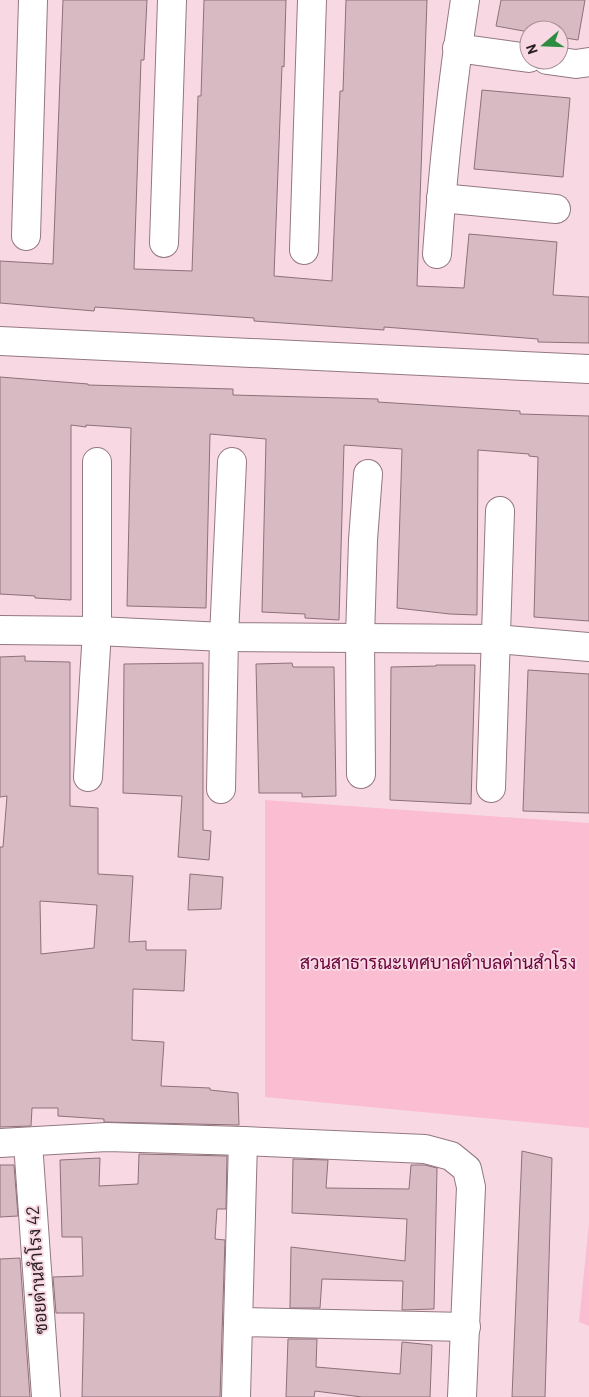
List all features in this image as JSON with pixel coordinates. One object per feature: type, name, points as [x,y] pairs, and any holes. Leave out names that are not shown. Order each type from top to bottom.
[{"type":"street","points":[[26,236],[33,0]]},
{"type":"street","points":[[164,243],[172,0]]},
{"type":"street","points":[[304,250],[312,0]]},
{"type":"street","points":[[437,254],[457,48],[465,0]]},
{"type":"street","points":[[457,48],[519,57]]},
{"type":"street","points":[[569,63],[589,62]]},
{"type":"street","points":[[441,198],[556,209]]},
{"type":"street","points":[[0,341],[589,369]]},
{"type":"street","points":[[88,777],[97,631],[97,462]]},
{"type":"street","points":[[221,789],[224,637],[232,462]]},
{"type":"street","points":[[361,774],[360,637],[363,540],[368,474]]},
{"type":"street","points":[[491,788],[500,511]]},
{"type":"street","points":[[0,630],[97,631],[224,637],[497,639],[589,647]]},
{"type":"street","points":[[0,1143],[28,1143],[107,1137],[243,1140],[426,1149],[451,1156],[467,1169],[471,1187],[462,1397]]},
{"type":"street","points":[[236,1397],[243,1140]]},
{"type":"street","name":"ซอยด่านสำโรง 42","points":[[28,1143],[46,1397]]},
{"type":"street","points":[[239,1322],[466,1327]]},
{"type":"green space","name":"สวนสาธารณะเทศบาลตำบลด่านสำโรง","points":[[265,800],[589,823],[589,1128],[265,1097]]},
{"type":"green space","points":[[589,1223],[589,1326],[579,1322]]},
{"type":"building","points":[[63,0],[147,0],[144,60],[141,60],[134,269],[192,271],[198,96],[201,96],[204,0],[286,0],[274,276],[332,281],[340,91],[343,91],[346,0],[427,0],[417,286],[464,288],[469,234],[557,242],[553,295],[589,297],[589,343],[538,342],[538,339],[384,327],[384,330],[254,321],[254,318],[95,307],[94,311],[0,303],[0,261],[53,264]]},
{"type":"building","points":[[501,0],[585,0],[578,40],[569,39],[569,20],[519,20],[519,30],[496,26]]},
{"type":"building","points":[[482,90],[570,98],[563,177],[474,169]]},
{"type":"building","points":[[0,377],[88,385],[233,389],[233,395],[378,399],[378,402],[520,411],[520,414],[589,416],[589,621],[534,617],[538,457],[529,456],[529,454],[478,450],[477,615],[450,614],[397,608],[402,449],[344,445],[339,620],[305,618],[305,614],[262,612],[266,439],[210,434],[206,608],[127,606],[131,428],[86,425],[86,427],[71,425],[71,600],[0,594]]},
{"type":"building","points":[[25,656],[25,661],[70,662],[70,806],[98,808],[98,874],[133,876],[129,942],[146,941],[146,950],[186,950],[184,991],[133,989],[132,1040],[164,1042],[161,1086],[210,1088],[210,1090],[238,1093],[239,1125],[104,1122],[104,1119],[58,1116],[58,1108],[32,1108],[31,1126],[0,1127],[0,847],[3,847],[7,796],[0,797],[0,657]],"holes":[[[40,901],[97,905],[94,948],[41,954]]]},
{"type":"building","points":[[203,663],[203,830],[211,831],[209,860],[178,857],[182,796],[123,793],[124,664]]},
{"type":"building","points":[[292,663],[293,667],[334,667],[336,796],[302,797],[302,793],[259,793],[256,664]]},
{"type":"building","points":[[475,665],[471,804],[390,800],[391,667]]},
{"type":"building","points":[[528,670],[589,674],[589,813],[523,811]]},
{"type":"building","points":[[190,874],[223,877],[221,909],[188,910]]},
{"type":"building","points":[[522,1151],[552,1158],[545,1397],[512,1397]]},
{"type":"building","points":[[139,1154],[227,1156],[226,1209],[217,1209],[215,1239],[225,1240],[220,1397],[82,1397],[84,1313],[56,1313],[53,1277],[83,1276],[82,1237],[62,1237],[60,1160],[100,1158],[99,1186],[138,1184]]},
{"type":"building","points":[[293,1159],[328,1160],[326,1188],[409,1189],[411,1165],[425,1165],[437,1168],[434,1309],[402,1310],[403,1281],[322,1279],[320,1308],[290,1308],[291,1247],[405,1261],[407,1219],[292,1213]]},
{"type":"building","points":[[0,1165],[14,1165],[18,1216],[0,1217]]},
{"type":"building","points":[[20,1258],[30,1397],[0,1397],[0,1259]]},
{"type":"building","points":[[288,1339],[317,1339],[316,1367],[400,1374],[402,1342],[432,1345],[430,1397],[362,1397],[315,1391],[314,1397],[286,1397]]}]
